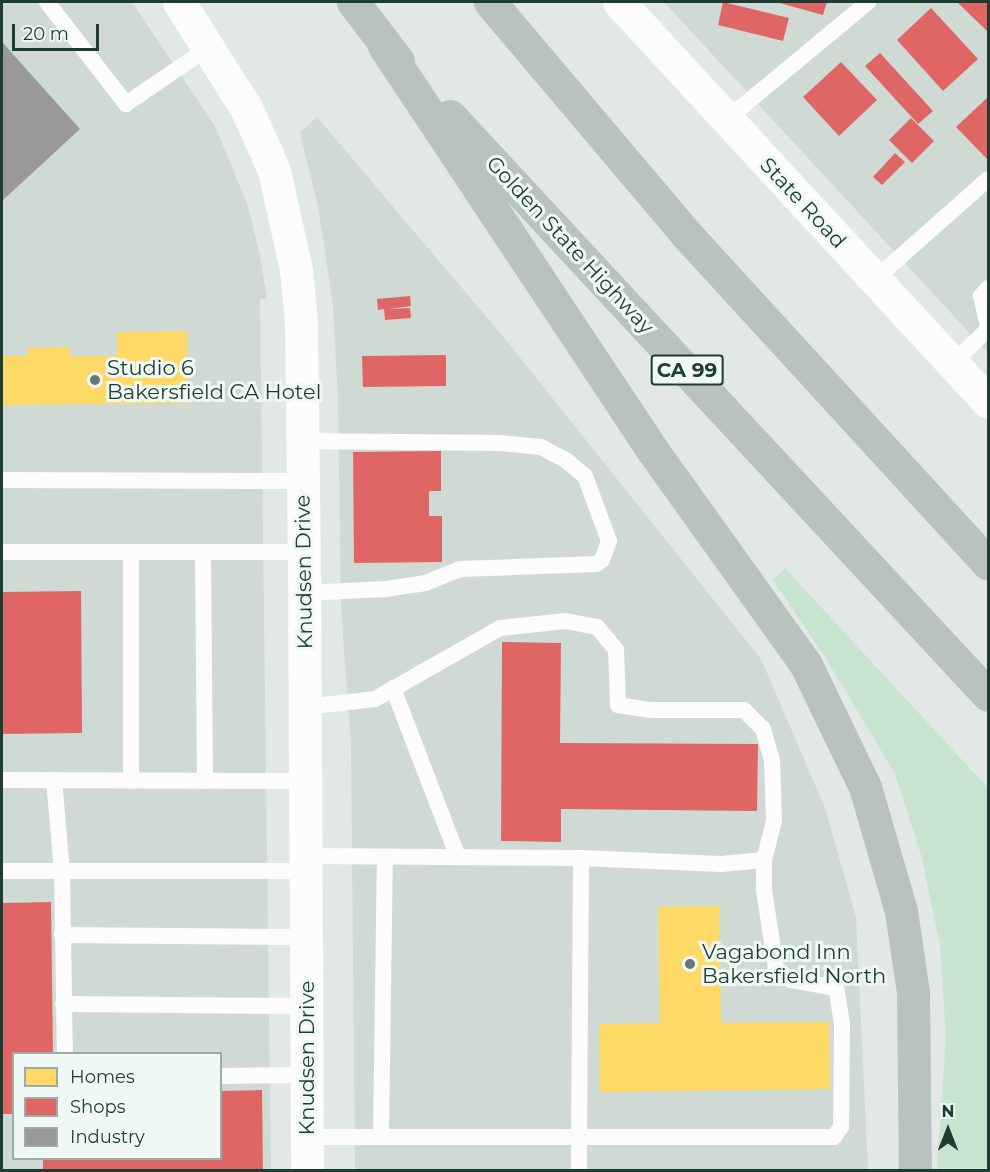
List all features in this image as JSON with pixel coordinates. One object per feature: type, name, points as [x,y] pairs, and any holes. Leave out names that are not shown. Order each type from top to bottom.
[{"type":"highway","name":"Golden State Highway","points":[[353,2],[384,46],[988,694]]},
{"type":"highway","points":[[490,2],[686,234],[988,563]]},
{"type":"highway","points":[[384,46],[653,451],[806,665],[865,787],[901,911],[913,992],[915,1170]]},
{"type":"highway","points":[[875,438],[988,552]]},
{"type":"street","name":"Knudsen Drive","points":[[179,2],[210,46],[246,108],[274,170],[288,227],[301,322],[307,1170]]},
{"type":"street","name":"State Road","points":[[619,2],[988,402]]},
{"type":"lane","points":[[47,2],[126,104],[210,46]]},
{"type":"lane","points":[[726,120],[868,2]]},
{"type":"lane","points":[[874,280],[988,179]]},
{"type":"lane","points":[[952,364],[988,327],[981,296],[988,288]]},
{"type":"lane","points":[[302,441],[500,442],[541,447],[567,461],[585,476],[609,541],[602,560],[596,564],[460,569],[426,583],[386,590],[304,593]]},
{"type":"lane","points":[[2,480],[303,481]]},
{"type":"lane","points":[[2,552],[304,552]]},
{"type":"lane","points":[[131,552],[131,781]]},
{"type":"lane","points":[[203,552],[205,781]]},
{"type":"lane","points":[[305,707],[375,699],[500,628],[566,621],[597,627],[616,650],[618,705],[651,710],[744,710],[763,729],[772,760],[774,821],[764,860],[764,890],[776,969],[791,980],[836,988],[842,1024],[841,1127],[834,1137],[579,1134],[307,1137]]},
{"type":"lane","points":[[393,688],[458,857]]},
{"type":"lane","points":[[2,780],[306,781]]},
{"type":"lane","points":[[54,780],[62,871],[65,1052]]},
{"type":"lane","points":[[2,871],[306,864],[385,857],[581,858],[721,864],[764,860]]},
{"type":"lane","points":[[381,1136],[385,857]]},
{"type":"lane","points":[[579,1170],[581,858]]},
{"type":"lane","points":[[62,934],[306,937]]},
{"type":"lane","points":[[63,1004],[306,1006]]},
{"type":"lane","points":[[222,1076],[307,1075]]},
{"type":"shaded area","points":[[2,2],[132,2],[215,126],[248,206],[260,256],[267,299],[260,299],[271,1170],[2,1170]]},
{"type":"shaded area","points":[[664,2],[988,2],[988,353]]},
{"type":"shaded area","points":[[317,117],[506,340],[761,659],[825,808],[856,917],[868,1170],[355,1170],[351,744],[341,609],[338,402],[333,305],[318,206],[300,133]]},
{"type":"green space","points":[[785,568],[988,788],[988,1165],[984,1170],[937,1170],[946,1037],[940,946],[922,858],[895,774],[825,657],[773,580]]},
{"type":"building: Homes","name":"Studio 6 Bakersfield CA Hotel","points":[[187,331],[188,403],[2,405],[2,356],[28,356],[28,348],[70,347],[70,356],[117,356],[117,332]]},
{"type":"building: Homes","name":"Vagabond Inn Bakersfield North","points":[[719,906],[721,1023],[829,1022],[830,1089],[600,1092],[599,1024],[660,1023],[658,907]]},
{"type":"building: Shops","points":[[723,2],[789,18],[783,41],[718,25]]},
{"type":"building: Shops","points":[[776,2],[827,2],[823,15]]},
{"type":"building: Shops","points":[[957,2],[988,2],[988,32]]},
{"type":"building: Shops","points":[[931,8],[978,59],[943,91],[897,40]]},
{"type":"building: Shops","points":[[880,53],[933,111],[918,124],[865,66]]},
{"type":"building: Shops","points":[[841,62],[877,100],[839,136],[803,97]]},
{"type":"building: Shops","points":[[988,97],[988,160],[956,127]]},
{"type":"building: Shops","points":[[911,118],[934,141],[912,163],[889,140]]},
{"type":"building: Shops","points":[[895,153],[905,162],[882,185],[873,177]]},
{"type":"building: Shops","points":[[410,296],[411,306],[388,309],[410,308],[411,318],[385,320],[384,309],[378,310],[377,299]]},
{"type":"building: Shops","points":[[446,355],[446,386],[363,387],[362,356]]},
{"type":"building: Shops","points":[[441,451],[441,491],[429,491],[429,516],[442,516],[442,562],[354,563],[353,452]]},
{"type":"building: Shops","points":[[81,591],[82,733],[2,734],[2,592]]},
{"type":"building: Shops","points":[[502,642],[561,643],[560,743],[758,744],[757,811],[561,809],[561,842],[501,841]]},
{"type":"building: Shops","points":[[51,902],[53,1052],[12,1052],[12,1114],[2,1114],[2,903]]},
{"type":"building: Shops","points":[[262,1090],[263,1170],[43,1170],[43,1160],[222,1160],[222,1091]]},
{"type":"building: Industry","points":[[2,42],[80,129],[2,201]]},
{"type":"place","name":"Studio 6 Bakersfield CA Hotel","points":[[95,380]]},
{"type":"place","name":"Vagabond Inn Bakersfield North","points":[[690,964]]}]
